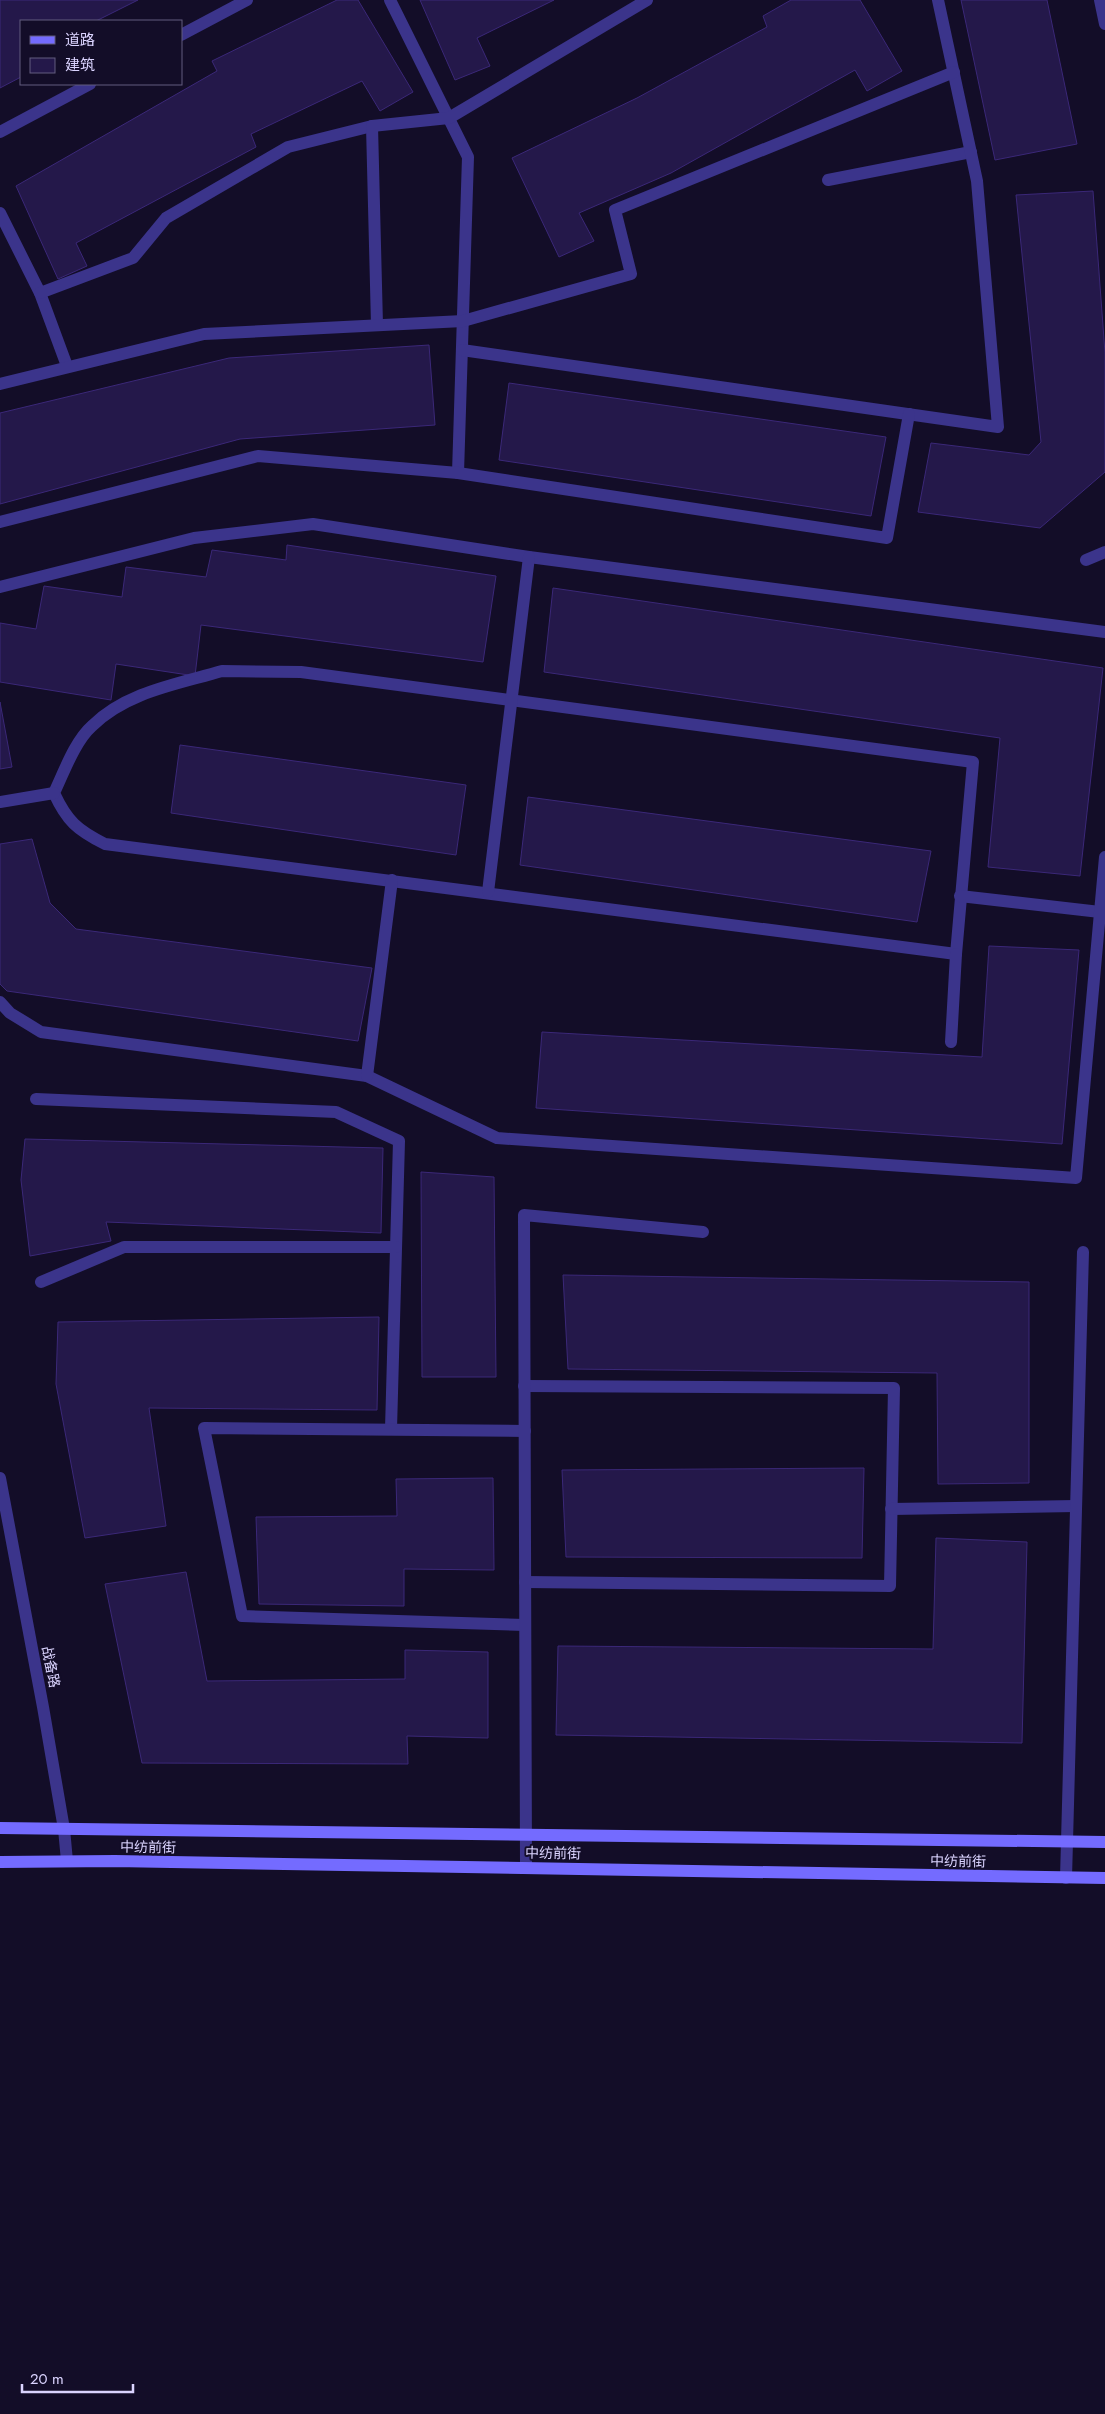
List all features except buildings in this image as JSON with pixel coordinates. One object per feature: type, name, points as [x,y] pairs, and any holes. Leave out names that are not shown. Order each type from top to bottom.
[{"type":"street","points":[[182,34],[247,0]]},
{"type":"street","points":[[390,0],[468,157],[458,473]]},
{"type":"street","points":[[40,293],[133,258],[166,218],[288,147],[372,126],[449,118],[647,0]]},
{"type":"street","points":[[462,350],[998,427],[977,181],[938,0]]},
{"type":"street","points":[[1100,0],[1105,24]]},
{"type":"street","points":[[0,384],[67,366],[204,334],[463,320],[631,274],[615,210],[954,72]]},
{"type":"street","points":[[0,132],[88,85]]},
{"type":"street","points":[[372,126],[377,325]]},
{"type":"street","points":[[828,180],[971,152]]},
{"type":"street","points":[[0,213],[40,293],[67,366]]},
{"type":"street","points":[[0,522],[258,456],[458,473],[887,538],[908,414]]},
{"type":"street","points":[[0,587],[194,538],[313,524],[529,557],[1105,632]]},
{"type":"street","points":[[1086,560],[1105,552]]},
{"type":"street","points":[[488,892],[529,557]]},
{"type":"street","points":[[951,1042],[960,896],[973,762],[301,672],[222,671],[151,692],[116,706],[90,727],[70,758],[54,793],[63,813],[80,832],[104,844],[488,892],[956,954]]},
{"type":"street","points":[[0,802],[54,793]]},
{"type":"street","points":[[0,1002],[10,1013],[41,1032],[366,1076],[497,1138],[1076,1178],[1105,857]]},
{"type":"street","points":[[366,1076],[392,880]]},
{"type":"street","points":[[960,896],[1100,912]]},
{"type":"street","points":[[36,1099],[336,1112],[399,1140],[391,1429]]},
{"type":"street","points":[[526,1867],[524,1215],[703,1232]]},
{"type":"street","points":[[41,1282],[124,1247],[396,1247]]},
{"type":"street","points":[[1066,1878],[1083,1252]]},
{"type":"street","points":[[524,1386],[894,1388],[890,1586],[525,1582]]},
{"type":"street","points":[[525,1431],[204,1428],[242,1616],[525,1625]]},
{"type":"street","name":"战备路","points":[[0,1478],[64,1829],[67,1861]]},
{"type":"street","points":[[892,1509],[1076,1506]]},
{"type":"street","points":[[0,1828],[1105,1842]]},
{"type":"street","name":"中纺前街","points":[[0,1862],[67,1861],[526,1867],[1105,1878]]}]
